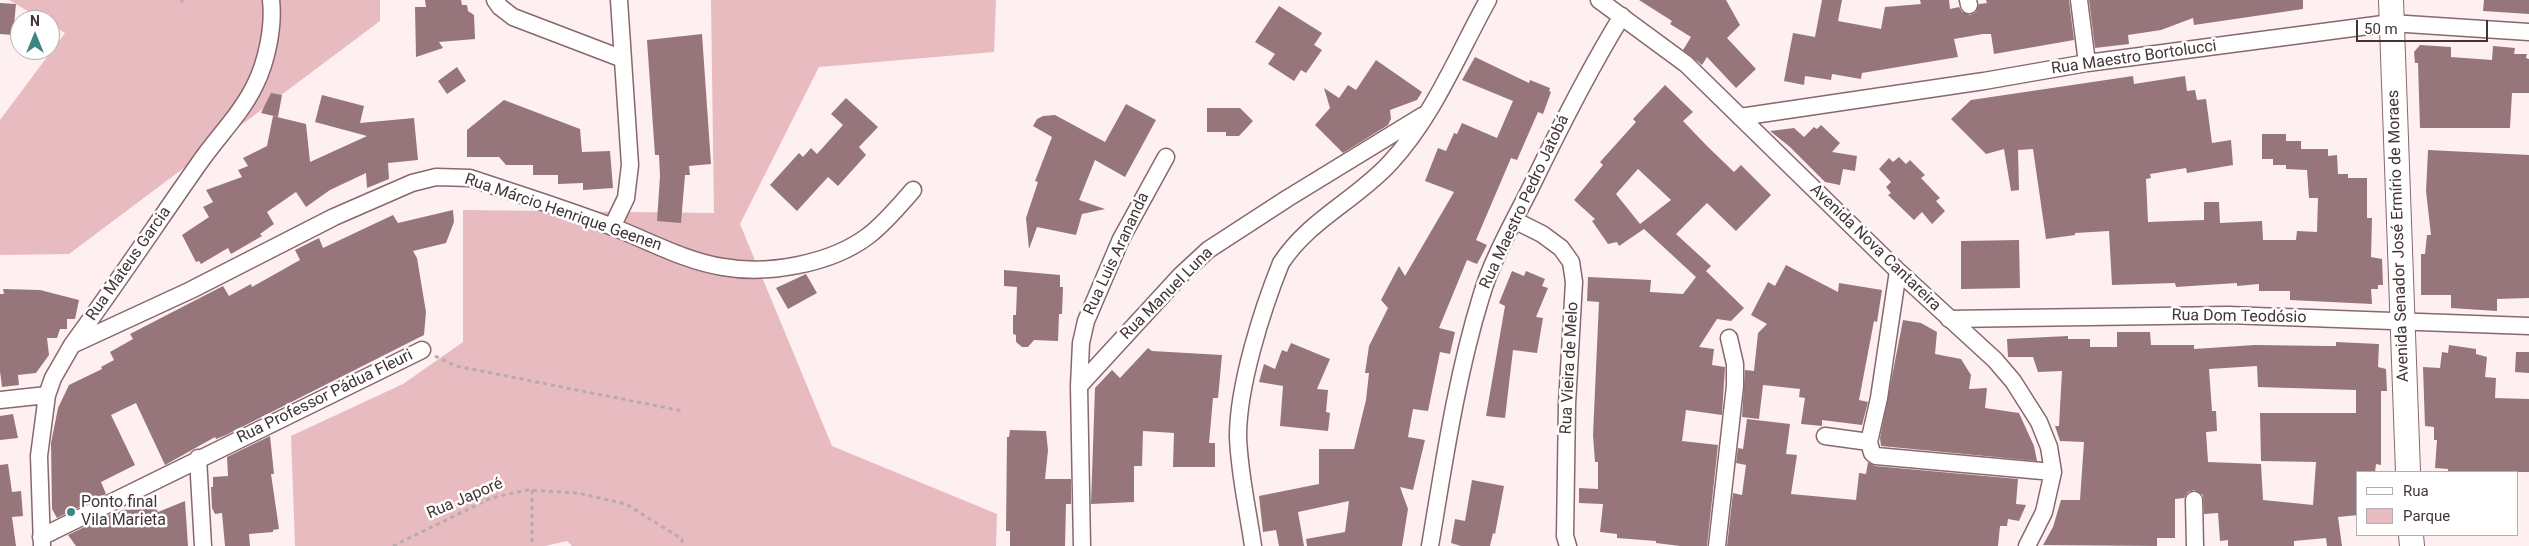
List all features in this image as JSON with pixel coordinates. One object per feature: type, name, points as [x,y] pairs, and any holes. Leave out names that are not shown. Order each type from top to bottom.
[{"type":"main road","name":"Avenida Senador José Ermírio de Moraes","points":[[2391,12],[2408,471]]},
{"type":"street","name":"Rua Mateus Garcia","points":[[42,542],[39,456],[47,395],[53,378],[72,346],[205,154],[244,105],[256,84],[262,65],[272,15],[271,0]]},
{"type":"street","points":[[495,0],[500,8],[513,16],[623,59]]},
{"type":"street","points":[[612,227],[620,212],[629,181],[630,148],[619,0]]},
{"type":"street","points":[[1253,546],[1238,437],[1240,409],[1245,380],[1281,263],[1291,247],[1314,225],[1388,165],[1407,144],[1426,114],[1488,0]]},
{"type":"street","name":"Avenida Nova Cantareira","points":[[1598,0],[1686,64],[1898,271],[1995,360],[2029,402],[2049,447],[2053,472],[2044,512],[2027,546]]},
{"type":"street","points":[[2079,0],[2087,63]]},
{"type":"street","name":"Rua Maestro Bortolucci","points":[[1740,116],[1984,81],[2391,12],[2529,32]]},
{"type":"street","name":"Rua Maestro Pedro Jatobá","points":[[1430,546],[1446,450],[1472,329],[1489,272],[1596,58],[1622,16]]},
{"type":"street","name":"Rua Manuel Luna","points":[[1079,386],[1181,275],[1208,250],[1288,198],[1426,114]]},
{"type":"street","name":"Rua Luis Arananda","points":[[1079,386],[1081,342],[1086,321],[1121,239],[1166,157]]},
{"type":"street","name":"Rua Márcio Henrique Geenen","points":[[72,346],[191,290],[334,217],[422,179],[453,176],[470,178],[612,227],[694,260],[724,267],[761,270],[802,265],[835,254],[867,237],[892,214],[913,190]]},
{"type":"street","name":"Rua Vieira de Melo","points":[[1514,220],[1542,234],[1561,248],[1571,262],[1574,282],[1567,404],[1565,536],[1568,546]]},
{"type":"street","points":[[1898,271],[1879,398],[1869,442],[1872,453],[1876,456],[2053,472]]},
{"type":"street","name":"Rua Dom Teodósio","points":[[1949,319],[2228,315],[2529,326]]},
{"type":"street","points":[[1717,546],[1734,386],[1735,364],[1729,338]]},
{"type":"street","name":"Rua Professor Pádua Fleuri","points":[[42,542],[198,458],[422,350]]},
{"type":"street","points":[[1079,386],[1082,546]]},
{"type":"street","points":[[0,400],[47,395]]},
{"type":"street","points":[[1825,436],[1869,442]]},
{"type":"street","points":[[198,458],[204,546]]},
{"type":"street","points":[[2194,500],[2196,546]]},
{"type":"path","name":"Rua Professor Pádua Fleuri","points":[[422,350],[456,366],[683,411]]},
{"type":"path","name":"Rua Japoré","points":[[393,546],[491,498],[511,492],[532,490],[578,492],[626,504],[682,539],[682,546]]},
{"type":"path","points":[[532,490],[532,546]]},
{"type":"green space","points":[[9,0],[380,0],[380,21],[69,254],[0,255],[0,120],[45,60],[60,60],[60,40],[65,33],[60,30],[60,10],[26,10]]},
{"type":"green space","points":[[711,0],[996,0],[994,52],[819,67],[740,224],[832,446],[997,514],[996,546],[572,546],[567,541],[545,546],[295,546],[291,436],[403,384],[463,342],[463,210],[714,213]]},
{"type":"building","points":[[425,0],[461,0],[462,5],[467,5],[468,11],[474,15],[475,39],[439,42],[443,48],[416,57],[415,7],[426,7]]},
{"type":"building","points":[[1639,0],[1726,0],[1740,25],[1727,38],[1756,69],[1736,88],[1707,57],[1702,65],[1683,50],[1691,37],[1670,24],[1672,21]]},
{"type":"building","points":[[1822,0],[1842,0],[1838,21],[1881,29],[1885,7],[1921,4],[1920,0],[1949,0],[1950,9],[1959,7],[1962,12],[1970,15],[1976,12],[1979,4],[1987,3],[1986,0],[2069,0],[2074,40],[1994,54],[1991,34],[1983,34],[1954,39],[1958,57],[1862,73],[1861,79],[1832,74],[1831,80],[1805,76],[1804,85],[1784,81],[1793,33],[1815,37]]},
{"type":"building","points":[[2089,0],[2303,0],[2303,9],[2194,25],[2193,18],[2161,30],[2128,35],[2129,44],[2095,48]]},
{"type":"building","points":[[2484,0],[2529,0],[2529,14],[2483,11]]},
{"type":"building","points":[[0,3],[16,4],[15,10],[10,10],[10,35],[0,34]]},
{"type":"building","points":[[1279,6],[1322,33],[1314,45],[1322,50],[1306,73],[1301,70],[1294,81],[1268,64],[1275,54],[1255,42]]},
{"type":"building","points":[[702,34],[711,164],[689,166],[690,175],[685,175],[681,223],[657,221],[660,176],[659,155],[655,155],[647,40]]},
{"type":"building","points":[[2420,45],[2451,47],[2451,57],[2492,60],[2493,46],[2515,48],[2514,54],[2527,54],[2526,58],[2529,59],[2529,93],[2512,93],[2510,128],[2420,128],[2418,63],[2415,63],[2414,52]]},
{"type":"building","points":[[1475,57],[1529,83],[1530,80],[1550,88],[1549,91],[1551,92],[1543,114],[1538,112],[1517,160],[1511,158],[1476,240],[1487,245],[1477,264],[1467,260],[1439,328],[1455,332],[1450,354],[1440,352],[1428,411],[1413,409],[1408,437],[1425,440],[1413,490],[1400,487],[1408,509],[1402,546],[1307,546],[1306,539],[1345,532],[1349,501],[1298,512],[1304,546],[1279,546],[1276,530],[1263,532],[1259,496],[1319,484],[1319,449],[1354,449],[1366,400],[1369,373],[1365,373],[1369,346],[1388,308],[1381,300],[1399,266],[1405,276],[1454,192],[1425,181],[1438,148],[1446,151],[1454,133],[1457,134],[1462,123],[1497,138],[1513,101],[1462,80]]},
{"type":"building","points":[[1376,60],[1422,92],[1417,100],[1390,110],[1391,119],[1388,125],[1343,153],[1315,125],[1330,108],[1324,88],[1339,98],[1348,85],[1356,90]]},
{"type":"building","points":[[457,67],[466,81],[447,94],[438,81]]},
{"type":"building","points":[[2133,76],[2134,84],[2185,76],[2187,91],[2195,90],[2197,100],[2206,99],[2212,143],[2231,140],[2233,165],[2187,173],[2186,168],[2150,174],[2151,178],[2146,179],[2148,222],[2204,220],[2204,202],[2219,202],[2220,223],[2262,221],[2263,240],[2296,240],[2297,231],[2317,232],[2318,198],[2309,198],[2307,170],[2286,169],[2286,165],[2273,165],[2273,159],[2262,159],[2262,134],[2286,134],[2286,141],[2301,141],[2301,149],[2328,149],[2328,156],[2337,155],[2338,174],[2348,174],[2348,178],[2367,178],[2367,218],[2372,218],[2371,257],[2382,259],[2383,285],[2378,285],[2378,289],[2371,289],[2372,304],[2290,300],[2290,291],[2259,291],[2259,284],[2237,286],[2237,283],[2176,287],[2175,283],[2112,285],[2109,231],[2075,233],[2075,235],[2046,239],[2033,149],[2018,150],[2019,190],[2011,191],[2004,149],[1986,154],[1951,119],[1971,100]]},
{"type":"building","points":[[1665,85],[1693,112],[1683,121],[1707,146],[1734,172],[1741,165],[1771,195],[1736,231],[1707,203],[1676,234],[1711,266],[1706,271],[1744,308],[1731,321],[1717,319],[1699,347],[1714,349],[1712,365],[1725,367],[1722,415],[1686,410],[1682,441],[1718,445],[1707,546],[1680,546],[1656,543],[1656,541],[1617,538],[1617,534],[1600,532],[1603,504],[1579,503],[1579,488],[1598,489],[1598,462],[1595,462],[1593,435],[1599,302],[1587,301],[1588,277],[1651,280],[1650,292],[1683,294],[1696,277],[1644,229],[1619,246],[1617,242],[1608,244],[1592,221],[1595,219],[1574,200],[1603,165],[1600,162],[1636,122],[1633,119]],"holes":[[[1638,169],[1671,200],[1640,224],[1616,194]]]},
{"type":"building","points":[[271,93],[282,95],[278,117],[261,113]]},
{"type":"building","points":[[322,95],[364,106],[360,123],[414,118],[418,160],[388,163],[389,179],[367,188],[366,173],[330,190],[306,207],[296,192],[267,212],[274,224],[260,234],[262,236],[231,254],[228,248],[201,264],[199,261],[196,262],[182,235],[209,217],[203,207],[213,202],[206,190],[242,177],[238,170],[248,166],[243,158],[267,146],[273,116],[306,124],[310,162],[367,136],[315,122]]},
{"type":"building","points":[[846,98],[878,127],[859,147],[866,155],[838,186],[828,177],[797,211],[770,185],[799,153],[803,157],[811,148],[817,154],[843,125],[831,114]]},
{"type":"building","points":[[504,100],[580,129],[582,152],[610,151],[613,188],[583,190],[583,183],[558,184],[558,175],[533,175],[533,165],[506,165],[499,157],[467,157],[467,130]]},
{"type":"building","points":[[1126,104],[1156,120],[1125,177],[1095,160],[1079,200],[1105,209],[1082,214],[1076,235],[1037,227],[1029,249],[1026,218],[1038,182],[1035,181],[1052,137],[1033,126],[1037,119],[1043,116],[1055,115],[1105,142]]},
{"type":"building","points":[[1207,108],[1240,108],[1253,121],[1239,136],[1226,136],[1226,132],[1207,132]]},
{"type":"building","points":[[1821,125],[1840,143],[1832,152],[1857,156],[1855,171],[1843,169],[1840,185],[1825,182],[1790,147],[1770,131],[1794,128],[1804,137],[1814,127],[1817,129]]},
{"type":"building","points":[[2428,150],[2529,155],[2529,298],[2497,299],[2497,311],[2451,308],[2451,295],[2421,295],[2421,254],[2425,254],[2427,235],[2431,235],[2426,191]]},
{"type":"building","points":[[1899,157],[1906,164],[1910,160],[1925,175],[1921,178],[1940,198],[1936,201],[1945,211],[1932,224],[1922,212],[1914,220],[1888,195],[1891,193],[1886,187],[1891,182],[1879,169],[1889,158],[1893,162]]},
{"type":"building","points":[[453,210],[454,222],[446,243],[413,251],[417,258],[426,312],[424,335],[226,435],[216,439],[215,437],[165,465],[136,403],[111,415],[135,465],[101,482],[106,494],[57,518],[52,509],[51,443],[58,408],[69,385],[102,369],[101,367],[114,360],[110,352],[133,339],[130,334],[223,286],[229,296],[251,284],[252,287],[300,260],[295,250],[319,238],[323,248],[393,215],[398,223]]},
{"type":"building","points":[[2019,240],[2020,288],[1961,289],[1961,241]]},
{"type":"building","points":[[1786,265],[1838,292],[1839,283],[1882,290],[1877,322],[1874,321],[1859,400],[1868,402],[1862,425],[1822,420],[1822,426],[1801,424],[1805,398],[1799,397],[1800,389],[1763,385],[1759,419],[1742,417],[1745,370],[1754,371],[1758,333],[1767,324],[1751,315],[1768,282],[1775,286]]},
{"type":"building","points":[[1004,270],[1060,275],[1060,287],[1063,287],[1058,341],[1034,340],[1028,347],[1022,347],[1016,342],[1016,335],[1013,334],[1013,315],[1016,315],[1017,287],[1004,286]]},
{"type":"building","points":[[1512,271],[1524,276],[1526,271],[1545,279],[1542,286],[1548,288],[1536,317],[1543,318],[1537,353],[1513,350],[1505,418],[1486,416],[1505,306],[1499,303]]},
{"type":"building","points":[[806,274],[817,293],[788,309],[776,288]]},
{"type":"building","points":[[3,289],[40,290],[79,300],[75,319],[67,319],[67,329],[60,329],[57,338],[47,338],[49,355],[36,373],[18,375],[19,385],[2,387],[0,371],[0,294],[4,294]]},
{"type":"building","points":[[1903,320],[1921,323],[1937,332],[1935,354],[1961,359],[1971,375],[1969,389],[1987,388],[1985,408],[2019,413],[2034,446],[2037,461],[1881,446],[1880,438]]},
{"type":"building","points":[[2117,332],[2150,332],[2151,345],[2194,345],[2194,349],[2255,345],[2336,346],[2336,342],[2379,344],[2378,367],[2386,369],[2387,391],[2381,391],[2381,465],[2376,464],[2375,471],[2356,471],[2356,515],[2338,517],[2342,546],[2327,546],[2326,538],[2294,541],[2294,546],[2228,546],[2228,540],[2220,541],[2218,513],[2204,514],[2203,495],[2194,490],[2188,492],[2184,498],[2175,499],[2175,538],[2157,538],[2157,546],[2043,545],[2053,527],[2061,500],[2080,500],[2084,442],[2060,441],[2055,426],[2059,426],[2062,371],[2038,372],[2033,357],[2008,357],[2007,339],[2068,336],[2068,339],[2090,339],[2090,347],[2117,347]],"holes":[[[2257,366],[2258,387],[2356,390],[2356,413],[2260,413],[2261,461],[2316,462],[2313,505],[2263,500],[2261,464],[2208,462],[2206,432],[2217,431],[2216,411],[2212,411],[2209,369]]]},
{"type":"building","points":[[1291,343],[1330,359],[1317,389],[1328,390],[1326,412],[1330,413],[1328,431],[1280,426],[1283,386],[1259,382],[1264,364],[1275,369],[1282,350],[1287,352]]},
{"type":"building","points":[[2449,345],[2476,349],[2476,354],[2487,357],[2485,377],[2496,378],[2495,398],[2529,399],[2529,472],[2448,471],[2448,469],[2435,468],[2437,440],[2434,440],[2434,427],[2425,426],[2423,367],[2440,368],[2442,352],[2448,353]]},
{"type":"building","points":[[1148,348],[1152,351],[1222,355],[1218,398],[1213,398],[1209,443],[1215,443],[1215,467],[1173,467],[1174,433],[1143,431],[1142,466],[1134,466],[1134,502],[1091,504],[1095,388],[1112,370],[1120,378]]},
{"type":"building","points":[[2516,352],[2529,352],[2529,373],[2515,372]]},
{"type":"building","points":[[13,414],[18,438],[0,440],[0,416]]},
{"type":"building","points":[[1747,419],[1790,424],[1786,454],[1797,455],[1791,494],[1856,500],[1859,473],[1866,474],[1868,462],[1875,466],[2018,479],[2016,504],[2026,505],[2019,521],[2008,519],[2007,526],[2000,526],[1998,546],[1727,546],[1733,493],[1742,495],[1746,465],[1736,463],[1738,448],[1743,449]]},
{"type":"building","points":[[1010,430],[1046,431],[1048,450],[1045,479],[1071,479],[1071,504],[1066,504],[1065,546],[1010,546],[1010,531],[1006,531],[1007,437],[1009,437]]},
{"type":"building","points":[[270,436],[274,474],[271,474],[279,529],[273,530],[273,532],[249,534],[250,546],[225,546],[222,513],[215,514],[212,508],[211,487],[213,487],[213,477],[228,476],[227,457]]},
{"type":"building","points":[[8,464],[12,492],[21,491],[23,516],[12,517],[16,546],[0,546],[0,465]]},
{"type":"building","points":[[1472,480],[1504,486],[1495,534],[1493,533],[1490,546],[1461,546],[1451,543],[1455,519],[1465,521]]},
{"type":"building","points":[[185,501],[188,546],[76,546],[68,535],[115,512],[116,514],[122,510],[156,508],[158,512]]},
{"type":"place","name":"Ponto final Vila Marieta","points":[[71,512]]}]
